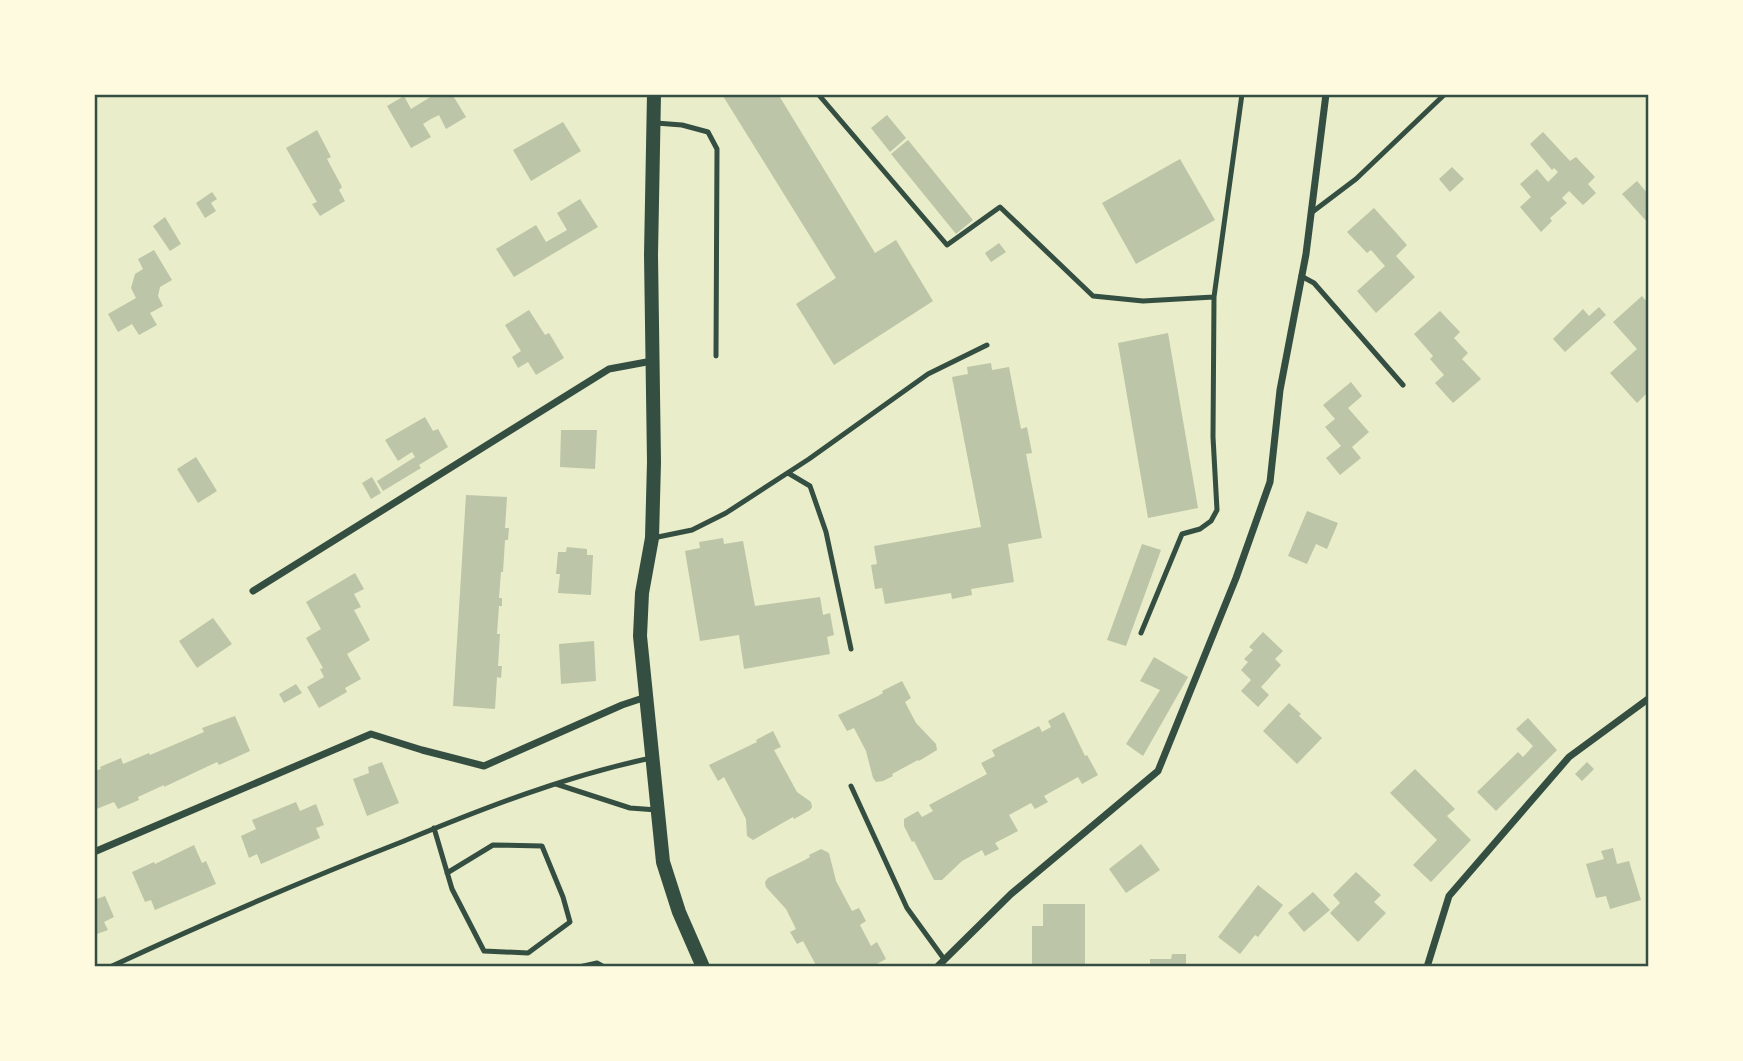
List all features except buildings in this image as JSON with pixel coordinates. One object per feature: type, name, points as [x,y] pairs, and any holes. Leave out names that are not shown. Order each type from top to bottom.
[{"type":"main road","points":[[654,94],[654,462],[652,538],[642,593],[640,626],[663,862],[679,912],[703,967]]},
{"type":"street","points":[[937,967],[1011,894],[1158,771],[1236,578],[1270,482],[1280,390],[1311,213],[1326,94]]},
{"type":"street","points":[[253,591],[609,369],[652,361]]},
{"type":"street","points":[[94,852],[371,734],[484,766],[646,697]]},
{"type":"street","points":[[1427,967],[1449,896],[1569,757],[1648,699]]},
{"type":"lane","points":[[818,94],[947,245],[1000,206],[1093,296],[1143,301],[1214,297]]},
{"type":"lane","points":[[1141,634],[1182,534],[1200,529],[1211,521],[1217,510],[1213,437],[1214,297],[1242,94]]},
{"type":"lane","points":[[1311,213],[1356,179],[1445,94]]},
{"type":"lane","points":[[653,123],[682,125],[708,132],[717,149],[716,356]]},
{"type":"lane","points":[[1301,276],[1314,283],[1403,385]]},
{"type":"lane","points":[[652,538],[692,530],[726,513],[788,473],[928,374],[986,345]]},
{"type":"lane","points":[[788,473],[810,486],[825,532],[851,649]]},
{"type":"lane","points":[[110,967],[234,909],[434,828],[556,784],[651,758]]},
{"type":"lane","points":[[556,784],[630,808],[657,810]]},
{"type":"lane","points":[[851,786],[907,908],[944,959]]},
{"type":"lane","points":[[434,828],[447,873],[452,889],[484,951],[528,953],[570,922],[564,897],[542,846],[493,845],[447,873]]},
{"type":"lane","points":[[579,967],[597,963],[604,967]]}]
